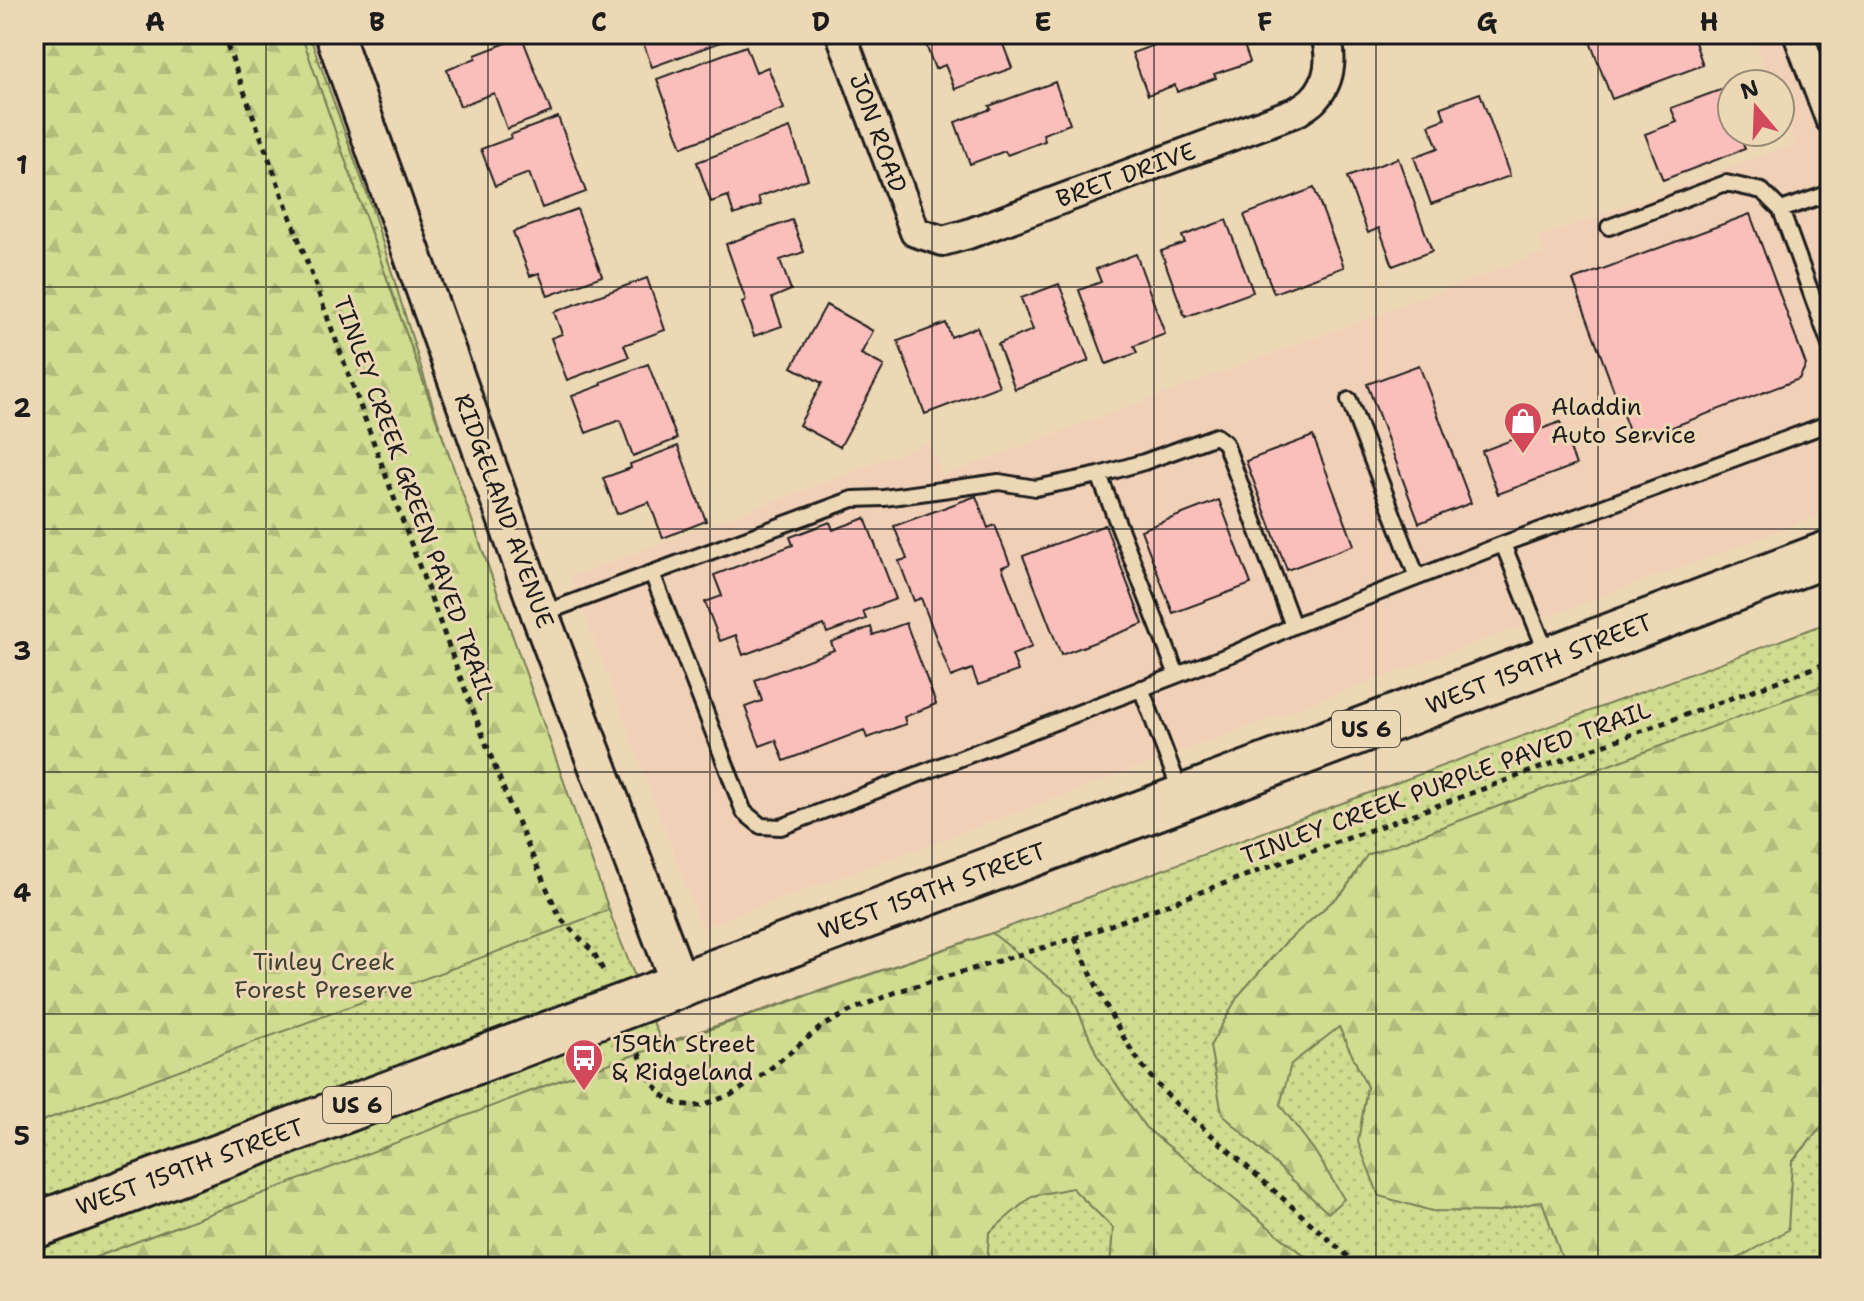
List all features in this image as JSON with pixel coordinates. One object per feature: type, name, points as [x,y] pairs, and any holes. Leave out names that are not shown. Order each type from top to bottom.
[{"type":"main road","name":"WEST 159TH STREET","points":[[34,1226],[1830,553]]},
{"type":"street","name":"RIDGELAND AVENUE","points":[[334,34],[540,614],[680,985]]},
{"type":"street","name":"JON ROAD","points":[[841,34],[915,232]]},
{"type":"street","name":"BRET DRIVE","points":[[915,232],[943,241],[982,229],[1298,111],[1314,100],[1325,82],[1330,62],[1325,34]]},
{"type":"street","points":[[1798,34],[1830,119]]},
{"type":"lane","points":[[1609,227],[1726,183],[1762,191],[1781,210],[1830,345]]},
{"type":"lane","points":[[1781,210],[1830,193]]},
{"type":"lane","points":[[1349,400],[1417,577]]},
{"type":"lane","points":[[652,573],[744,812],[761,826],[781,827],[1237,652],[1293,626],[1417,577],[1830,423]]},
{"type":"lane","points":[[540,614],[853,499],[884,498],[999,482],[1036,488],[1099,475],[1216,436],[1225,443],[1293,626]]},
{"type":"lane","points":[[1099,475],[1177,675]]},
{"type":"lane","points":[[1503,544],[1550,660]]},
{"type":"lane","points":[[1141,688],[1183,798]]},
{"type":"path","name":"TINLEY CREEK GREEN PAVED TRAIL","points":[[223,34],[509,803],[560,918],[598,959]]},
{"type":"path","name":"TINLEY CREEK PURPLE PAVED TRAIL","points":[[1075,938],[1830,662]]},
{"type":"path","points":[[640,1054],[649,1077],[661,1094],[677,1104],[699,1106],[731,1095],[760,1077],[821,1027],[854,1009],[899,991],[1075,938],[1113,1019],[1156,1083],[1360,1267]]},
{"type":"shaded area","points":[[1753,34],[1830,34],[1830,512],[702,928],[571,577],[929,443],[943,476],[1545,252],[1540,237],[1784,148],[1796,148],[1796,68],[1766,68]]},
{"type":"green space","name":"Tinley Creek Forest Preserve","points":[[34,34],[309,34],[371,205],[484,571],[617,932],[662,1044],[992,933],[1830,622],[1830,1267],[34,1267]]},
{"type":"green space","points":[[34,34],[301,34],[609,910],[34,1124]]},
{"type":"green space","points":[[1830,683],[1830,1123],[1823,1125],[1792,1162],[1788,1230],[1722,1267],[1565,1267],[1542,1201],[1496,1212],[1432,1211],[1379,1196],[1358,1142],[1367,1087],[1339,1027],[1291,1064],[1280,1105],[1314,1150],[1344,1199],[1328,1213],[1222,1114],[1210,1046],[1238,996],[1285,943],[1344,891],[1367,855]]},
{"type":"green space","points":[[992,933],[1072,996],[1097,1055],[1145,1127],[1318,1267],[1110,1267],[1113,1228],[1072,1188],[1032,1196],[989,1233],[987,1267],[70,1267],[555,1082]]},
{"type":"building","points":[[640,34],[743,34],[652,67]]},
{"type":"building","points":[[922,34],[999,34],[1012,68],[955,89],[945,65],[935,69]]},
{"type":"building","points":[[1185,34],[1240,34],[1250,62],[1214,74],[1216,78],[1177,92],[1175,85],[1148,95],[1132,53]]},
{"type":"building","points":[[1587,34],[1668,34],[1669,37],[1692,34],[1703,65],[1612,99]]},
{"type":"building","points":[[522,37],[551,112],[507,129],[494,93],[460,106],[447,70],[476,58],[475,55]]},
{"type":"building","points":[[746,46],[756,72],[768,67],[784,109],[682,147],[657,79]]},
{"type":"building","points":[[1055,82],[1070,124],[1043,134],[1045,141],[970,164],[955,122]]},
{"type":"building","points":[[1716,91],[1716,148],[1745,149],[1663,180],[1645,134],[1677,122],[1671,108]]},
{"type":"building","points":[[1480,93],[1510,176],[1431,204],[1414,157],[1438,148],[1429,125],[1445,119],[1441,107]]},
{"type":"building","points":[[558,117],[586,192],[542,208],[529,173],[495,186],[481,149]]},
{"type":"building","points":[[790,128],[808,179],[758,197],[761,205],[734,215],[728,196],[711,202],[697,162]]},
{"type":"building","points":[[1398,158],[1432,251],[1393,266],[1379,228],[1368,233],[1347,177]]},
{"type":"building","points":[[1314,188],[1344,267],[1274,293],[1244,215]]},
{"type":"building","points":[[577,209],[602,276],[548,296],[539,273],[530,276],[513,232]]},
{"type":"building","points":[[1750,214],[1806,365],[1799,379],[1633,442],[1573,280]]},
{"type":"building","points":[[792,220],[804,252],[780,260],[791,290],[772,298],[782,326],[754,336],[742,303],[746,301],[726,244]]},
{"type":"building","points":[[1226,220],[1253,292],[1185,317],[1161,251],[1185,243],[1182,236]]},
{"type":"building","points":[[1136,254],[1165,334],[1134,346],[1137,353],[1106,364],[1079,290],[1101,282],[1096,269]]},
{"type":"building","points":[[647,278],[665,330],[624,345],[629,357],[567,380],[551,338],[562,334],[554,312]]},
{"type":"building","points":[[1059,284],[1089,361],[1015,389],[998,344],[1033,330],[1021,298]]},
{"type":"building","points":[[826,305],[873,331],[861,354],[884,366],[840,447],[799,425],[822,383],[792,367]]},
{"type":"building","points":[[946,323],[951,337],[977,327],[999,386],[925,414],[898,341]]},
{"type":"building","points":[[648,364],[677,439],[633,456],[620,420],[586,433],[572,396]]},
{"type":"building","points":[[1419,365],[1471,503],[1419,523],[1367,384]]},
{"type":"building","points":[[1560,422],[1576,465],[1498,494],[1482,451]]},
{"type":"building","points":[[1313,436],[1354,545],[1287,570],[1246,461]]},
{"type":"building","points":[[678,446],[706,521],[663,538],[649,502],[617,514],[603,478]]},
{"type":"building","points":[[976,496],[988,528],[995,525],[1010,564],[1002,567],[1032,647],[1012,655],[1018,671],[978,685],[972,669],[951,677],[921,598],[914,601],[899,561],[907,559],[894,526]]},
{"type":"building","points":[[1219,500],[1251,584],[1173,613],[1141,530]]},
{"type":"building","points":[[865,518],[896,599],[863,611],[866,619],[827,633],[824,625],[743,655],[736,635],[720,641],[705,602],[722,596],[714,575],[793,545],[790,537],[830,522],[833,530]]},
{"type":"building","points":[[1105,525],[1143,624],[1061,655],[1023,556]]},
{"type":"building","points":[[906,623],[936,704],[904,717],[906,724],[867,738],[864,730],[784,761],[776,740],[760,746],[745,707],[762,701],[755,680],[834,650],[831,642],[871,627],[873,635]]},
{"type":"place","name":"Aladdin Auto Service","points":[[1523,455]]},
{"type":"place","name":"159th Street & Ridgeland","points":[[584,1092]]}]
